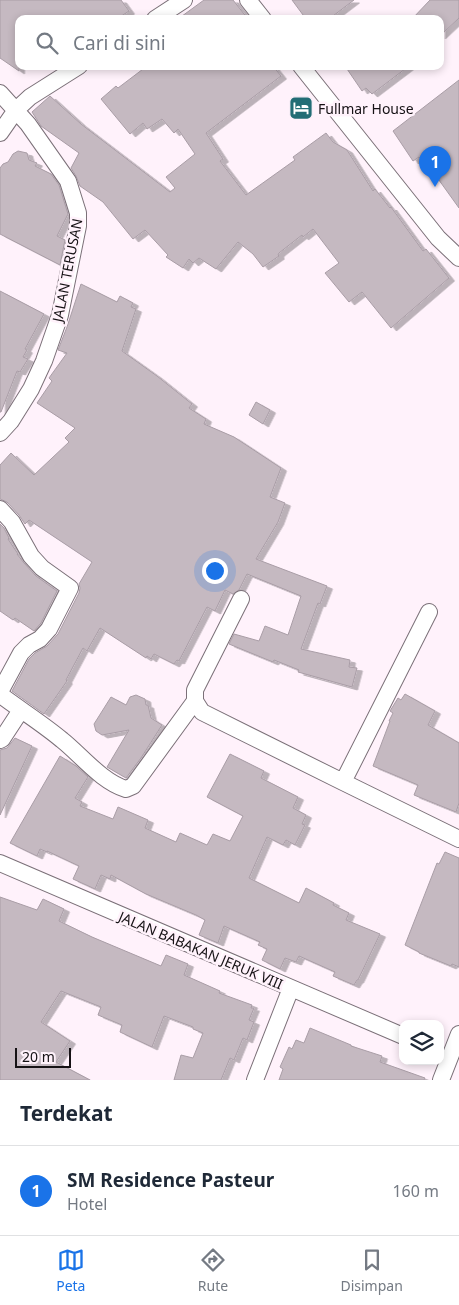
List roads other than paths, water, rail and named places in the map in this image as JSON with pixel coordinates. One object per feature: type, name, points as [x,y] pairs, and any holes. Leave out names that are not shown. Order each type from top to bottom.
[{"type":"street","points":[[161,15],[184,0]]},
{"type":"street","points":[[248,0],[260,15]]},
{"type":"street","points":[[0,133],[16,110],[30,97],[73,70]]},
{"type":"street","points":[[304,70],[438,238],[459,258]]},
{"type":"street","name":"JALAN TERUSAN","points":[[0,93],[28,124],[68,181],[78,213],[78,226],[60,315],[44,361],[31,389],[11,421],[0,433]]},
{"type":"street","points":[[0,509],[12,522],[31,556],[42,568],[78,588],[49,629],[40,639],[28,645],[21,653],[1,690],[0,694],[2,696],[62,740],[90,766],[119,787],[126,789],[132,786],[195,701]]},
{"type":"street","points":[[241,599],[195,690],[195,701],[202,712],[459,839]]},
{"type":"street","points":[[342,782],[429,612]]},
{"type":"street","points":[[0,740],[21,710]]},
{"type":"street","name":"JALAN BABAKAN JERUK VIII","points":[[0,863],[399,1034]]},
{"type":"street","points":[[255,1080],[291,988]]},
{"type":"street","points":[[441,1080],[445,1054],[459,1034]]},
{"type":"place","name":"Fullmar House","points":[[301,108]]},
{"type":"place","name":"SM Residence Pasteur","points":[[435,187]]}]
